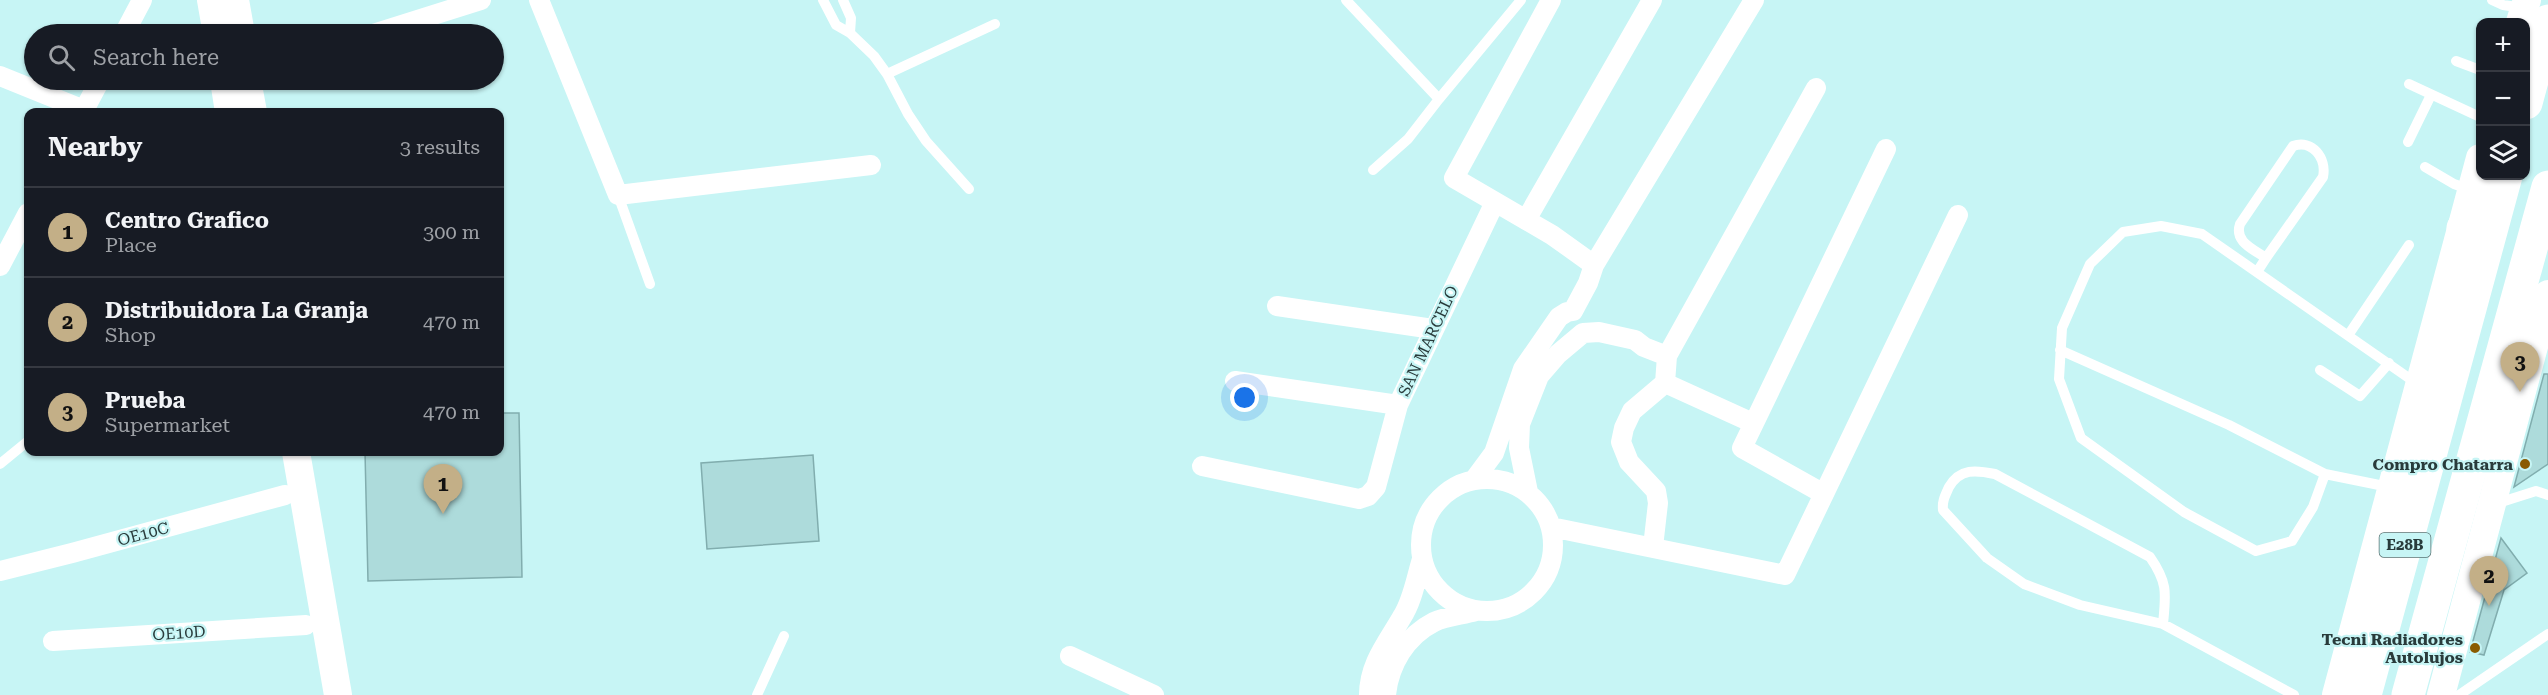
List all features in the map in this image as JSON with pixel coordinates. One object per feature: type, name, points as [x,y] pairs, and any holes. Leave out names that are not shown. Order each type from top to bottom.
[{"type":"highway","points":[[2527,72],[2530,13]]},
{"type":"highway","name":"E28B","points":[[2365,695],[2433,390],[2476,231],[2504,180]]},
{"type":"highway","name":"E28B","points":[[2408,695],[2548,187]]},
{"type":"highway","points":[[2433,390],[2488,407]]},
{"type":"main road","points":[[211,0],[215,24]]},
{"type":"main road","points":[[235,0],[239,24]]},
{"type":"main road","points":[[230,108],[231,90]]},
{"type":"main road","points":[[238,90],[250,108]]},
{"type":"main road","points":[[2476,176],[2472,190],[2476,231]]},
{"type":"main road","points":[[2441,695],[2548,294]]},
{"type":"main road","points":[[2336,695],[2392,488],[2433,390]]},
{"type":"main road","points":[[279,456],[318,695]]},
{"type":"main road","points":[[297,456],[338,695]]},
{"type":"street","points":[[129,24],[142,0]]},
{"type":"street","points":[[405,24],[481,0]]},
{"type":"street","points":[[539,0],[618,195],[871,165]]},
{"type":"street","points":[[1551,0],[1454,178],[1526,220],[1594,265]]},
{"type":"street","points":[[1526,220],[1653,0]]},
{"type":"street","points":[[1573,311],[1588,283],[1594,265],[1754,0]]},
{"type":"street","points":[[0,76],[24,86]]},
{"type":"street","points":[[1653,547],[1658,503],[1656,490],[1629,462],[1621,442],[1624,428],[1632,411],[1665,383],[1667,356],[1816,87]]},
{"type":"street","points":[[34,90],[77,108]]},
{"type":"street","points":[[86,108],[95,90]]},
{"type":"street","points":[[1824,494],[1742,448],[1886,149]]},
{"type":"street","name":"SAN MARCELO","points":[[1202,466],[1359,499],[1368,496],[1376,487],[1398,405],[1495,202]]},
{"type":"street","points":[[1551,527],[1785,575],[1958,215]]},
{"type":"street","points":[[0,266],[24,221]]},
{"type":"street","points":[[1277,306],[1433,329]]},
{"type":"street","points":[[1573,311],[1584,324],[1583,333]]},
{"type":"street","points":[[1474,480],[1494,453],[1523,369],[1559,317],[1573,311]]},
{"type":"street","points":[[1528,492],[1519,448],[1520,423],[1539,376],[1558,354],[1583,333],[1599,332],[1635,340],[1644,347],[1667,356]]},
{"type":"street","points":[[1235,381],[1398,405]]},
{"type":"street","points":[[1665,383],[1754,423]]},
{"type":"street","points":[[1386,695],[1390,674],[1396,660],[1415,634],[1436,621],[1476,611],[1498,611],[1519,604],[1537,590],[1549,571],[1554,549],[1551,527],[1543,508],[1528,492],[1512,483],[1495,479],[1474,480],[1454,488],[1432,509],[1421,538],[1422,559],[1429,578],[1449,600],[1476,611]]},
{"type":"street","name":"OE10C","points":[[0,571],[72,554],[285,495]]},
{"type":"street","points":[[1369,695],[1369,682],[1375,662],[1410,602],[1422,559]]},
{"type":"street","name":"OE10D","points":[[53,641],[306,625]]},
{"type":"street","points":[[1070,656],[1154,695]]},
{"type":"lane","points":[[823,0],[836,25],[850,33],[874,56],[926,141],[969,189]]},
{"type":"lane","points":[[843,0],[851,18],[850,33]]},
{"type":"lane","points":[[1346,0],[1439,99]]},
{"type":"lane","points":[[1373,170],[1408,139],[1521,0]]},
{"type":"lane","points":[[2492,0],[2530,13]]},
{"type":"lane","points":[[887,74],[995,24]]},
{"type":"lane","points":[[2456,61],[2476,68]]},
{"type":"lane","points":[[2409,84],[2476,115]]},
{"type":"lane","points":[[2408,142],[2432,95]]},
{"type":"lane","points":[[2257,272],[2323,177],[2325,167],[2323,159],[2307,145],[2293,146],[2237,231],[2240,239],[2266,258]]},
{"type":"lane","points":[[2425,167],[2454,184],[2472,190]]},
{"type":"lane","points":[[618,195],[650,284]]},
{"type":"lane","points":[[2325,474],[2313,507],[2292,541],[2256,551],[2184,512],[2081,438],[2059,379],[2062,328],[2090,264],[2123,232],[2162,226],[2202,234],[2389,363],[2433,390]]},
{"type":"lane","points":[[2349,334],[2409,245]]},
{"type":"lane","points":[[2060,350],[2229,425],[2325,474],[2392,488]]},
{"type":"lane","points":[[2319,370],[2360,396],[2389,363]]},
{"type":"lane","points":[[0,464],[24,444]]},
{"type":"lane","points":[[2163,624],[2166,599],[2163,576],[2150,557],[1995,474],[1979,470],[1968,471],[1959,474],[1952,482],[1942,502],[1943,510],[1987,558],[2024,584],[2080,605],[2163,624],[2294,695]]},
{"type":"lane","points":[[2492,505],[2536,491],[2548,495]]},
{"type":"lane","points":[[2459,695],[2548,634]]},
{"type":"lane","points":[[757,695],[784,636]]},
{"type":"building","points":[[2544,374],[2548,374],[2548,464],[2514,487]]},
{"type":"building","points":[[504,413],[519,413],[522,577],[368,581],[365,456],[504,456]]},
{"type":"building","points":[[813,455],[819,541],[707,549],[701,463]]},
{"type":"building","points":[[2501,538],[2527,573],[2504,590],[2484,655],[2470,652]]},
{"type":"place","name":"Prueba","points":[[2520,392]]},
{"type":"place","name":"Compro Chatarra","points":[[2525,464]]},
{"type":"place","name":"Centro Grafico","points":[[443,514]]},
{"type":"place","name":"Distribuidora La Granja","points":[[2489,606]]},
{"type":"place","name":"Tecni Radiadores Autolujos","points":[[2475,648]]}]
